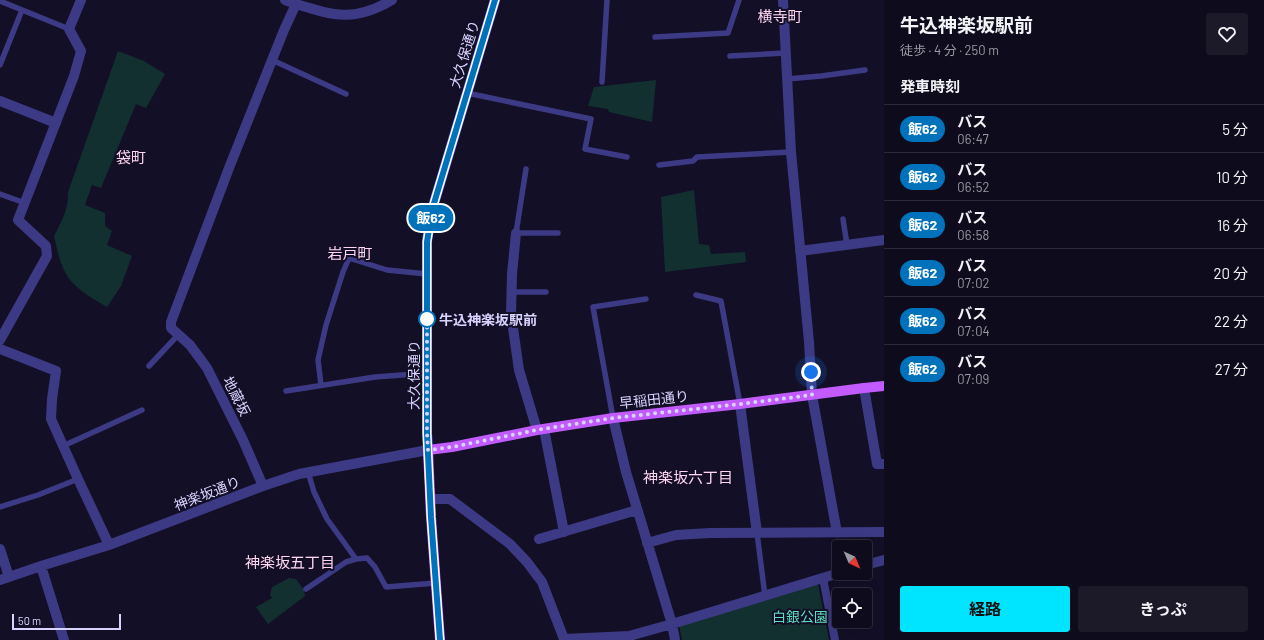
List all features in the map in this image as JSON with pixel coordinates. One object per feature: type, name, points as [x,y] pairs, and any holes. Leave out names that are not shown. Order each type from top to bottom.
[{"type":"main road","name":"大久保通り","points":[[440,640],[427,433],[427,242],[432,210],[495,0]]},
{"type":"main road","name":"早稲田通り","points":[[428,450],[452,447],[541,429],[613,418],[884,386]]},
{"type":"street","points":[[0,340],[47,256],[46,246],[18,220],[74,76],[81,51],[69,29],[81,0]]},
{"type":"street","points":[[285,0],[325,13],[345,15],[373,10],[392,0]]},
{"type":"street","points":[[783,0],[791,152],[809,342],[812,395],[837,533]]},
{"type":"street","points":[[175,332],[171,322],[272,60],[296,4]]},
{"type":"street","points":[[0,101],[56,123]]},
{"type":"street","points":[[516,233],[512,274],[511,314],[519,370],[541,429],[564,532]]},
{"type":"street","points":[[800,251],[884,240]]},
{"type":"street","name":"地蔵坂","points":[[175,332],[190,345],[206,368],[243,440],[263,486]]},
{"type":"street","points":[[0,349],[56,371],[51,419],[109,545]]},
{"type":"street","points":[[864,388],[877,464],[884,464]]},
{"type":"street","points":[[740,404],[757,533]]},
{"type":"street","points":[[613,418],[626,472],[672,624],[675,640]]},
{"type":"street","name":"神楽坂通り","points":[[4,579],[146,532],[263,486],[299,474],[428,450]]},
{"type":"street","points":[[431,500],[450,498],[510,544],[542,582],[564,639],[629,636],[639,637],[672,624],[765,598],[832,575]]},
{"type":"street","points":[[539,539],[637,510]]},
{"type":"street","points":[[647,543],[676,535],[710,533],[884,532]]},
{"type":"street","points":[[0,549],[4,579]]},
{"type":"street","points":[[872,563],[884,560]]},
{"type":"street","points":[[41,566],[64,640]]},
{"type":"street","points":[[823,578],[835,640]]},
{"type":"lane","points":[[602,82],[607,0]]},
{"type":"lane","points":[[655,37],[728,33],[739,0]]},
{"type":"lane","points":[[0,1],[69,29]]},
{"type":"lane","points":[[0,65],[22,10]]},
{"type":"lane","points":[[730,56],[785,53]]},
{"type":"lane","points":[[272,60],[346,94]]},
{"type":"lane","points":[[787,79],[865,70]]},
{"type":"lane","points":[[467,93],[591,118],[585,149],[627,157]]},
{"type":"lane","points":[[660,165],[693,161],[697,158],[791,152]]},
{"type":"lane","points":[[526,169],[516,233],[558,233]]},
{"type":"lane","points":[[0,194],[24,203]]},
{"type":"lane","points":[[843,219],[847,245]]},
{"type":"lane","points":[[321,385],[318,360],[326,325],[349,258],[387,270],[427,274]]},
{"type":"lane","points":[[512,292],[546,292]]},
{"type":"lane","points":[[696,295],[721,301],[740,404]]},
{"type":"lane","points":[[613,418],[593,307],[646,299]]},
{"type":"lane","points":[[149,366],[175,332]]},
{"type":"lane","points":[[286,391],[375,376],[428,373]]},
{"type":"lane","points":[[63,446],[142,410]]},
{"type":"lane","points":[[308,472],[314,492],[327,519],[356,559]]},
{"type":"lane","points":[[0,507],[38,495],[78,479]]},
{"type":"lane","points":[[757,533],[765,598]]},
{"type":"lane","points":[[306,589],[346,562],[367,558],[375,567],[386,587],[436,583]]},
{"type":"green space","points":[[118,51],[144,61],[165,74],[146,108],[136,104],[101,188],[92,185],[85,205],[105,213],[105,226],[112,231],[107,245],[132,256],[121,286],[107,307],[83,292],[68,278],[58,254],[54,236],[64,215],[68,192]]},
{"type":"green space","points":[[656,80],[652,122],[609,112],[608,109],[588,106],[594,87]]},
{"type":"green space","points":[[694,190],[699,244],[709,245],[711,254],[745,252],[746,262],[665,272],[661,197]]},
{"type":"green space","points":[[289,578],[296,579],[304,590],[305,596],[268,624],[256,607],[272,598],[270,595],[272,587]]},
{"type":"green space","name":"白銀公園","points":[[818,584],[829,640],[682,640],[679,625]]},
{"type":"bus line","name":"飯62","points":[[440,640],[431,517],[427,433],[427,242],[432,210],[449,149],[495,0]]},
{"type":"place","name":"牛込神楽坂駅前","points":[[427,319]]},
{"type":"district","name":"横寺町","points":[[780,16]]},
{"type":"district","name":"袋町","points":[[131,157]]},
{"type":"district","name":"岩戸町","points":[[350,253]]},
{"type":"district","name":"神楽坂六丁目","points":[[688,477]]},
{"type":"district","name":"神楽坂五丁目","points":[[290,562]]},
{"type":"route","points":[[427,319],[427,316],[428,450],[613,418],[812,395],[811,372]]}]
